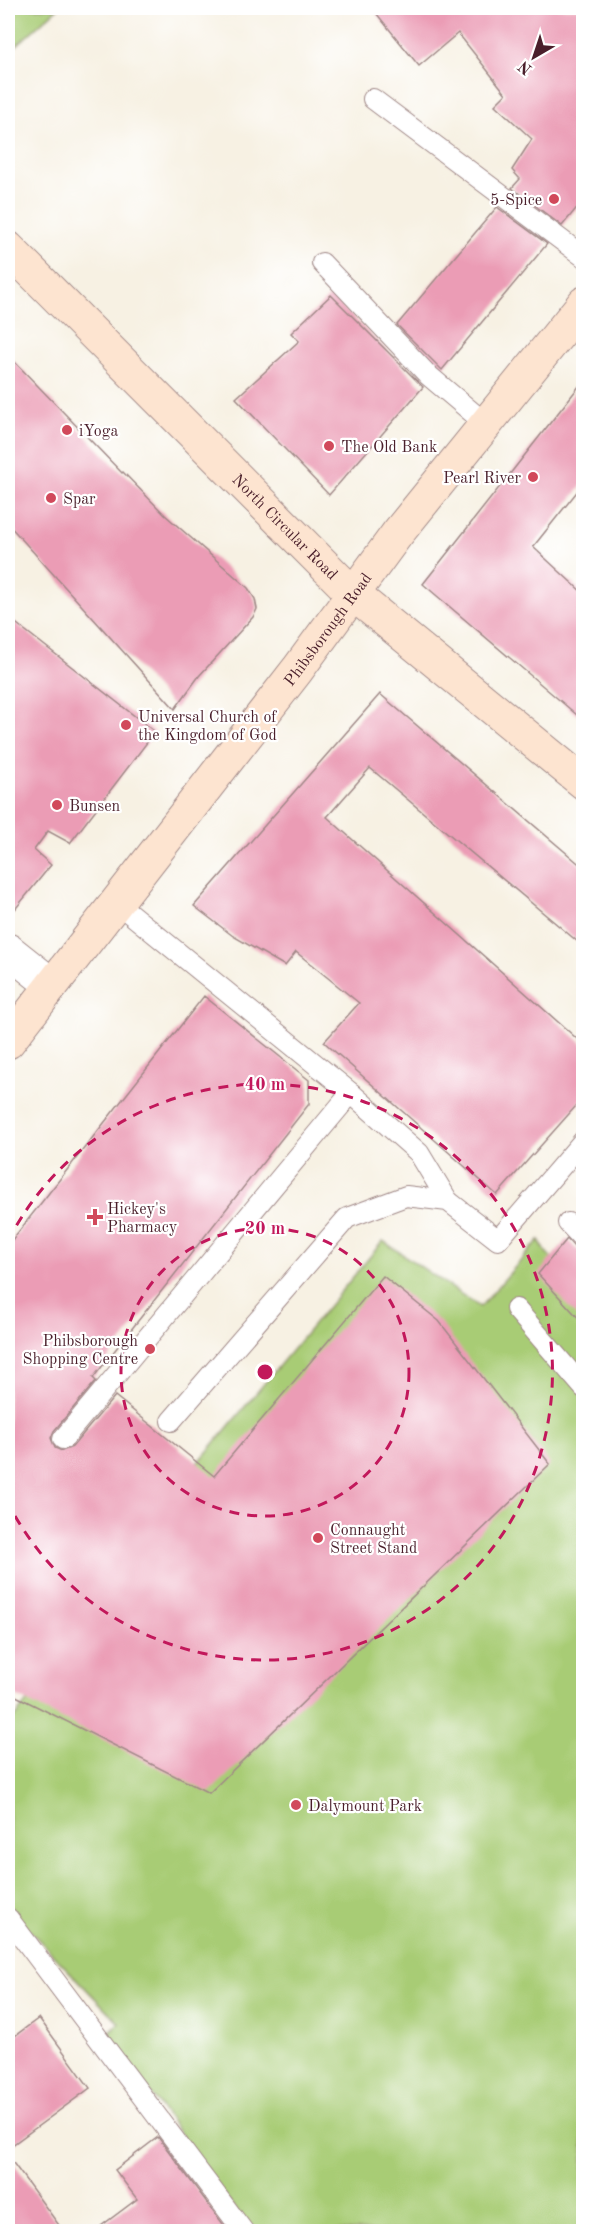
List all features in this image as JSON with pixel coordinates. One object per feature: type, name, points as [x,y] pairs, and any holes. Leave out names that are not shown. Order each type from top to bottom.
[{"type":"main road","name":"North Circular Road","points":[[8,248],[353,594],[584,783]]},
{"type":"main road","name":"Phibsborough Road","points":[[8,1042],[298,669],[397,534],[584,303]]},
{"type":"street","points":[[8,950],[52,985]]},
{"type":"lane","points":[[373,99],[584,256]]},
{"type":"lane","points":[[322,263],[428,375],[486,424]]},
{"type":"lane","points":[[117,903],[351,1093],[419,1153],[448,1201],[498,1240],[584,1140]]},
{"type":"lane","points":[[63,1439],[351,1093]]},
{"type":"lane","points":[[171,1421],[346,1218],[405,1196],[448,1201]]},
{"type":"lane","points":[[568,1223],[584,1240]]},
{"type":"lane","points":[[516,1309],[584,1388]]},
{"type":"lane","points":[[8,1918],[244,2232]]},
{"type":"green space","points":[[8,8],[58,8],[8,53]]},
{"type":"green space","name":"Dalymount Park","points":[[539,1240],[546,1252],[584,1293],[583,2231],[251,2231],[107,2034],[119,2023],[9,1909],[8,1725],[100,1612],[78,1586],[203,1457],[383,1241],[480,1307]]},
{"type":"building","points":[[372,8],[584,8],[584,199],[562,226],[512,188],[520,179],[512,170],[532,139],[495,105],[506,94],[458,33],[419,66]]},
{"type":"building","points":[[497,207],[547,244],[442,370],[397,325]]},
{"type":"building","points":[[331,295],[423,387],[329,495],[236,398],[299,341],[291,333]]},
{"type":"building","points":[[8,355],[122,473],[165,515],[248,588],[255,599],[257,609],[253,617],[199,676],[175,709],[8,524]]},
{"type":"building","points":[[584,380],[584,483],[533,547],[584,594],[584,721],[423,584]]},
{"type":"building","points":[[8,617],[155,732],[70,843],[48,831],[34,850],[51,865],[8,918]]},
{"type":"building","points":[[380,694],[584,868],[584,947],[370,768],[327,817],[584,1045],[584,1097],[497,1195],[324,1042],[359,1003],[296,952],[285,966],[233,936],[194,906]]},
{"type":"building","points":[[204,996],[309,1080],[309,1104],[93,1378],[96,1381],[54,1431],[51,1438],[55,1448],[62,1451],[72,1447],[115,1396],[214,1476],[383,1276],[439,1321],[550,1464],[209,1793],[8,1692],[8,1245]]},
{"type":"building","points":[[567,1239],[576,1249],[584,1252],[584,1324],[538,1274]]},
{"type":"building","points":[[39,2018],[90,2088],[8,2148],[8,2041]]},
{"type":"building","points":[[158,2137],[229,2232],[93,2232],[137,2199],[115,2170]]},
{"type":"building","points":[[8,2156],[64,2232],[8,2232]]},
{"type":"place","name":"5-Spice","points":[[554,199]]},
{"type":"place","name":"iYoga","points":[[67,430]]},
{"type":"place","name":"The Old Bank","points":[[329,446]]},
{"type":"place","name":"Pearl River","points":[[533,477]]},
{"type":"place","name":"Spar","points":[[51,498]]},
{"type":"place","name":"Universal Church of the Kingdom of God","points":[[126,725]]},
{"type":"place","name":"Bunsen","points":[[57,805]]},
{"type":"place","name":"Hickey's Pharmacy","points":[[95,1217]]},
{"type":"place","name":"Phibsborough Shopping Centre","points":[[150,1349]]},
{"type":"place","name":"Connaught Street Stand","points":[[318,1538]]},
{"type":"place","name":"Dalymount Park","points":[[296,1805]]}]
